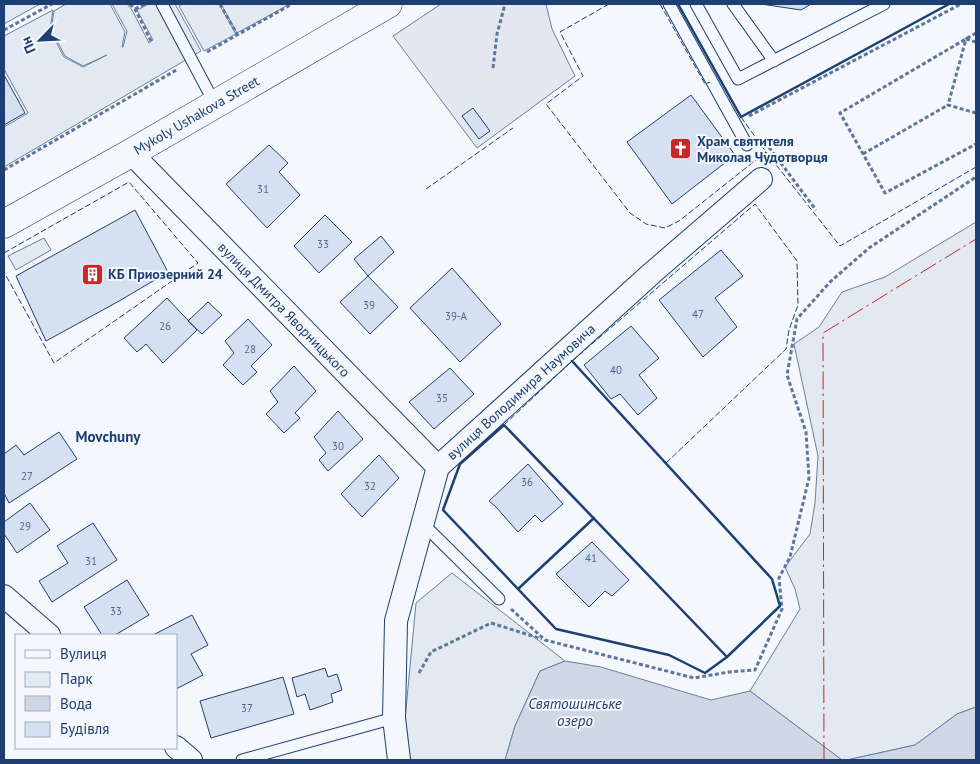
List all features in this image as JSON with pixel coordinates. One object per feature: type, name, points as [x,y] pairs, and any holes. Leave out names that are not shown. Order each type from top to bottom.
[{"type":"street","name":"Mykoly Ushakova Street","points":[[4,224],[388,4]]},
{"type":"street","name":"вулиця Дмитра Яворницького","points":[[130,153],[438,467]]},
{"type":"street","name":"вулиця Володимира Наумовича","points":[[399,760],[394,718],[396,621],[438,467],[652,273],[761,179]]},
{"type":"street","points":[[4,596],[47,634]]},
{"type":"street","points":[[178,749],[192,760]]},
{"type":"lane","points":[[162,4],[215,104]]},
{"type":"lane","points":[[668,4],[747,145]]},
{"type":"lane","points":[[696,4],[738,80],[884,4]]},
{"type":"lane","points":[[733,4],[774,61]]},
{"type":"lane","points":[[422,523],[499,599]]},
{"type":"lane","points":[[242,760],[394,718]]},
{"type":"path","points":[[4,30],[52,4]]},
{"type":"path","points":[[130,4],[135,9],[151,41]]},
{"type":"path","points":[[135,9],[146,4]]},
{"type":"path","points":[[220,4],[237,34]]},
{"type":"path","points":[[4,170],[292,4]]},
{"type":"path","points":[[493,68],[497,34],[505,4]]},
{"type":"path","points":[[747,118],[961,4]]},
{"type":"path","points":[[976,33],[840,112],[885,193],[976,144]]},
{"type":"path","points":[[966,39],[976,42]]},
{"type":"path","points":[[863,154],[948,105],[966,39]]},
{"type":"path","points":[[948,105],[976,113]]},
{"type":"path","points":[[764,141],[816,210]]},
{"type":"path","points":[[417,677],[431,652],[491,623],[545,640],[694,678],[728,672],[755,670],[782,609],[779,578],[790,557],[809,478],[806,432],[787,375],[797,319],[830,282],[869,248],[976,177]]},
{"type":"path","points":[[499,599],[545,640]]},
{"type":"green space","points":[[4,4],[40,4],[4,24]]},
{"type":"green space","points":[[66,4],[110,4],[125,32],[123,47],[127,31],[112,4],[127,4],[149,43],[153,40],[137,10],[149,4],[175,4],[201,51],[4,167],[4,127],[28,113],[4,69],[4,36],[53,10],[50,30],[64,57],[83,67],[107,55],[83,66],[65,56],[51,30],[54,11]]},
{"type":"green space","points":[[182,4],[219,4],[236,34],[204,51],[179,6]]},
{"type":"green space","points":[[221,4],[290,4],[237,33]]},
{"type":"green space","points":[[976,222],[976,707],[957,714],[915,745],[842,760],[750,691],[800,609],[795,589],[785,567],[810,534],[815,503],[818,456],[794,344],[819,327],[842,292],[885,277]]},
{"type":"green space","points":[[44,238],[51,250],[16,270],[8,256]]},
{"type":"green space","points":[[452,573],[565,661],[540,671],[515,726],[505,760],[410,760],[405,720],[416,603]]},
{"type":"shaded area","points":[[441,4],[546,4],[552,29],[575,76],[477,148],[393,36]]},
{"type":"water","name":"Святошинське озеро","points":[[565,661],[601,667],[711,700],[750,691],[842,760],[505,760],[515,726],[540,671]]},
{"type":"water","points":[[976,707],[976,760],[847,760],[915,745],[957,714]]},
{"type":"building","points":[[761,4],[811,4],[801,10]]},
{"type":"building","points":[[4,75],[25,113],[4,125]]},
{"type":"building","name":"Храм святителя Миколая Чудотворця","points":[[691,95],[735,155],[672,204],[627,142]]},
{"type":"building","points":[[473,108],[490,131],[479,139],[462,116]]},
{"type":"building","points":[[269,145],[288,163],[279,172],[300,195],[267,228],[226,184]]},
{"type":"building","name":"КБ Приозерний 24","points":[[135,210],[168,272],[46,341],[16,276]]},
{"type":"building","points":[[325,215],[352,242],[319,273],[294,246]]},
{"type":"building","points":[[381,236],[394,252],[368,276],[354,259]]},
{"type":"building","points":[[721,250],[743,276],[715,298],[737,327],[703,357],[659,300]]},
{"type":"building","points":[[452,268],[501,324],[460,362],[410,308]]},
{"type":"building","points":[[368,276],[398,307],[370,334],[340,302]]},
{"type":"building","points":[[167,298],[197,330],[163,363],[146,344],[137,352],[124,338]]},
{"type":"building","points":[[208,302],[222,315],[202,334],[188,321]]},
{"type":"building","points":[[248,319],[272,345],[251,366],[257,372],[243,385],[223,365],[234,353],[225,341]]},
{"type":"building","points":[[631,326],[659,358],[639,375],[657,398],[638,415],[620,394],[611,399],[584,365]]},
{"type":"building","points":[[294,366],[316,391],[295,413],[300,418],[284,433],[266,414],[278,402],[270,391]]},
{"type":"building","points":[[450,368],[474,394],[434,429],[409,402]]},
{"type":"building","points":[[338,411],[363,439],[328,471],[319,460],[326,453],[314,437]]},
{"type":"building","points":[[59,432],[77,459],[9,503],[4,493],[4,454],[16,445],[24,455]]},
{"type":"building","points":[[379,455],[399,478],[362,517],[341,494]]},
{"type":"building","points":[[528,464],[563,504],[542,522],[535,515],[518,532],[489,501]]},
{"type":"building","points":[[30,503],[50,530],[17,553],[4,534],[4,522]]},
{"type":"building","points":[[93,523],[117,560],[52,602],[39,581],[68,563],[57,546]]},
{"type":"building","points":[[592,542],[629,580],[612,596],[605,591],[589,607],[556,574]]},
{"type":"building","points":[[127,580],[149,615],[117,634],[101,634],[84,607]]},
{"type":"building","points":[[192,615],[208,645],[191,654],[203,675],[178,688],[178,634],[155,634]]},
{"type":"building","points":[[325,668],[328,677],[337,674],[342,690],[331,694],[333,702],[310,710],[305,694],[297,697],[292,678]]},
{"type":"building","points":[[283,677],[294,714],[211,738],[200,701]]},
{"type":"fence","points":[[609,4],[560,32],[583,76],[546,104],[630,213],[646,224],[665,228],[679,221],[766,152]]},
{"type":"fence","points":[[660,4],[705,84],[710,82]]},
{"type":"fence","points":[[741,117],[840,246],[976,167]]},
{"type":"fence","points":[[426,189],[513,128]]},
{"type":"fence","points":[[4,253],[129,182],[198,263],[54,363],[4,272]]},
{"type":"fence","points":[[504,425],[572,361],[755,204],[797,261],[798,305],[789,330],[786,349],[666,463]]},
{"type":"wall","points":[[678,4],[741,117],[949,4]]},
{"type":"wall","points":[[572,361],[772,579],[780,606],[727,657]]},
{"type":"wall","points":[[504,425],[727,657],[705,673],[669,655],[556,629],[443,510],[460,464],[504,425]]},
{"type":"wall","points":[[518,589],[594,518]]},
{"type":"power","points":[[824,760],[823,333],[976,239]]},
{"type":"place","name":"Храм святителя Миколая Чудотворця","points":[[681,149]]},
{"type":"place","name":"КБ Приозерний 24","points":[[92,274]]},
{"type":"district","name":"Movchuny","points":[[108,436]]}]
